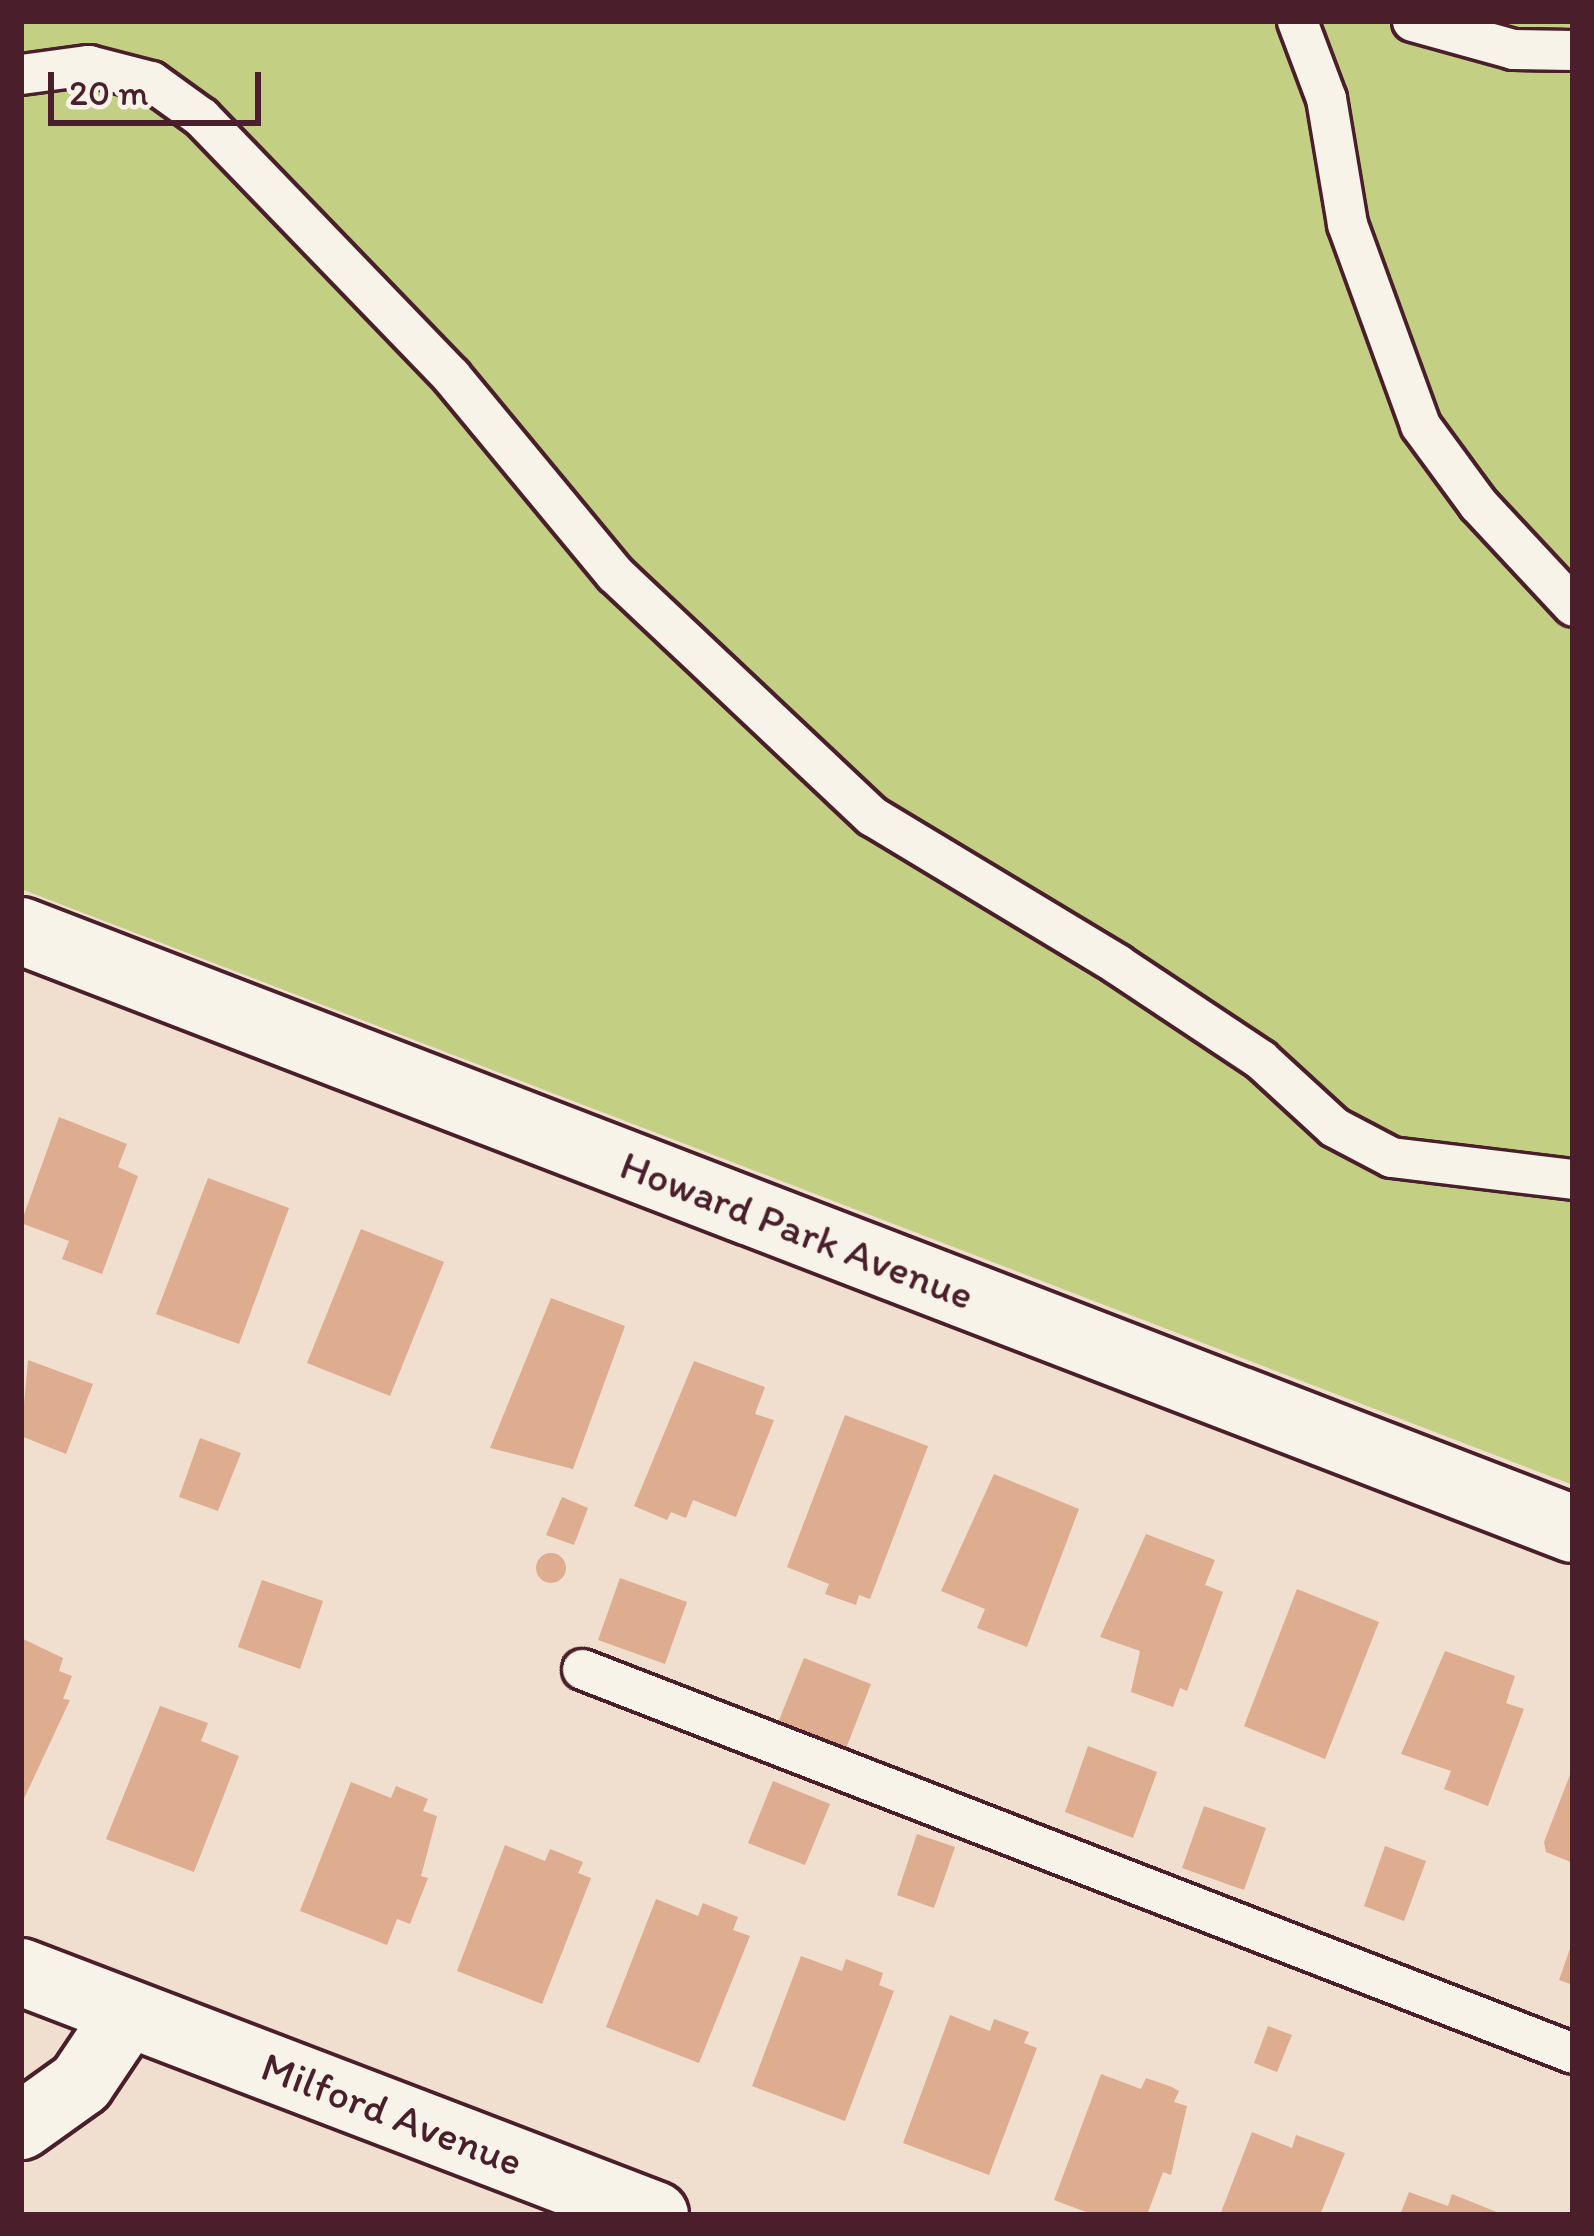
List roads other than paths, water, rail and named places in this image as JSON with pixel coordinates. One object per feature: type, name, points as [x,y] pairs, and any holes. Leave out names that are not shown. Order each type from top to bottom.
[{"type":"street","name":"Howard Park Avenue","points":[[21,931],[1573,1529]]},
{"type":"street","name":"Milford Avenue","points":[[21,1972],[655,2215]]},
{"type":"street","points":[[21,2126],[81,2083],[128,2013]]},
{"type":"lane","points":[[1297,21],[1326,98],[1354,246],[1420,425],[1478,504],[1573,605]]},
{"type":"lane","points":[[1412,21],[1514,49],[1573,50]]},
{"type":"lane","points":[[21,74],[88,65],[151,81],[201,117],[451,376],[615,574],[872,816],[1117,964],[1260,1059],[1334,1127],[1390,1157],[1573,1179]]},
{"type":"lane","points":[[582,1670],[1573,2053]]}]
